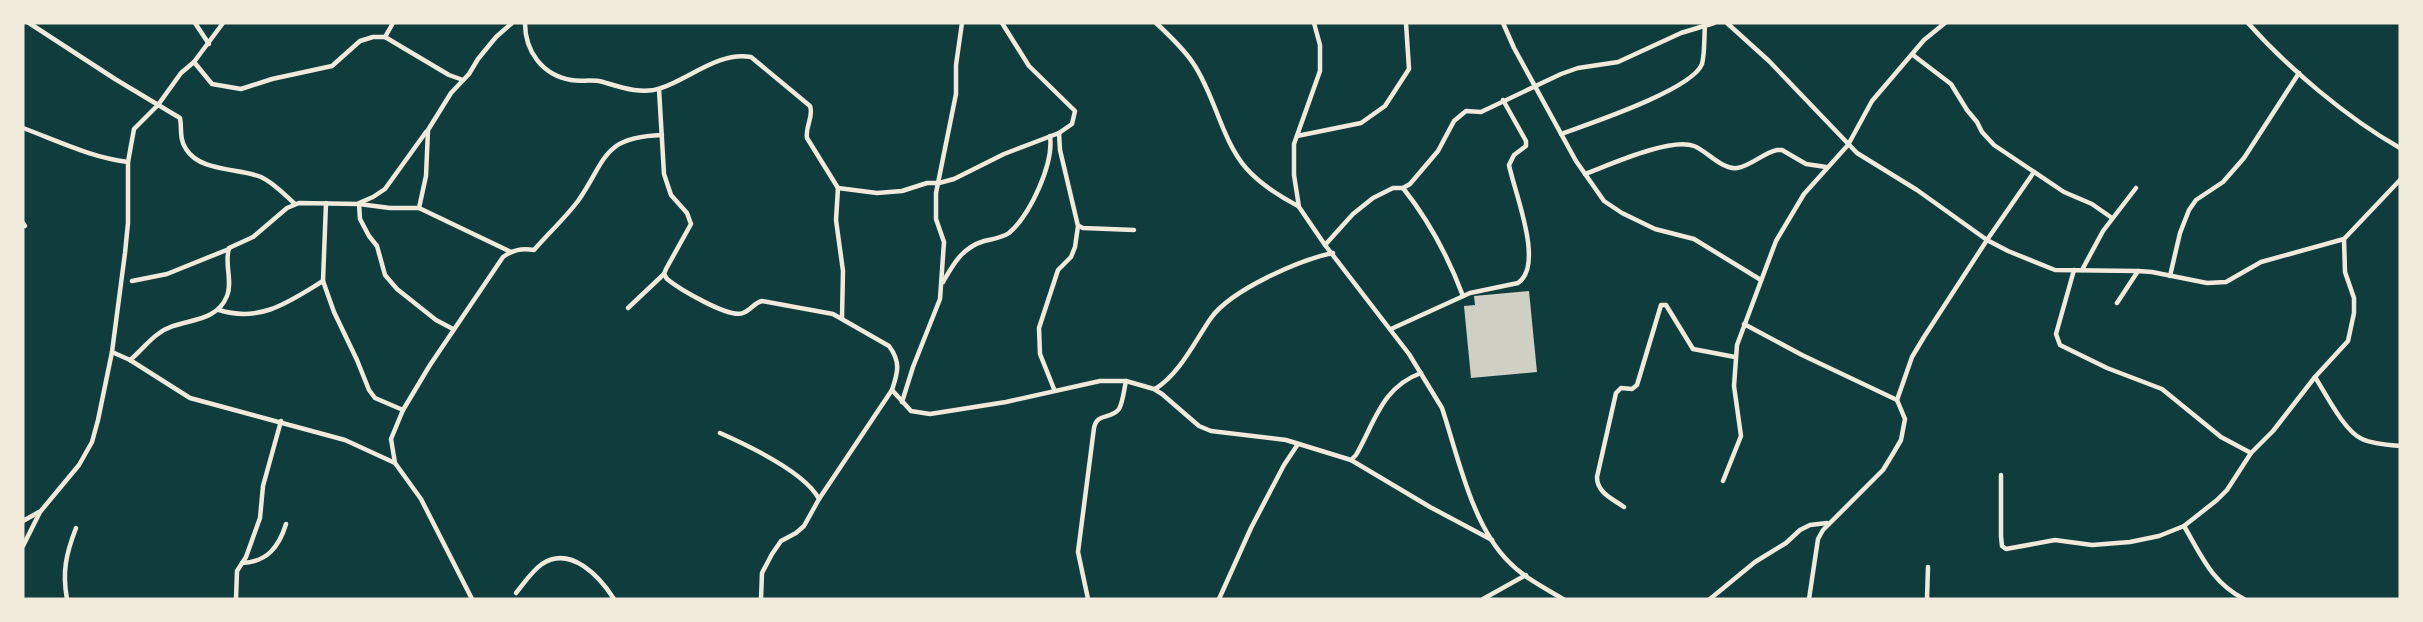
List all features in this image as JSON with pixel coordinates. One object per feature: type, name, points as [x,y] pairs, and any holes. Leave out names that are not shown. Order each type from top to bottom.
[{"type":"street","points":[[29,23],[180,117],[183,142],[188,153],[195,158],[265,178],[295,204]]},
{"type":"street","points":[[195,23],[209,44]]},
{"type":"street","points":[[23,546],[40,512],[79,465],[92,442],[112,352],[128,223],[128,162],[134,129],[158,105],[223,23]]},
{"type":"street","points":[[386,37],[393,23]]},
{"type":"street","points":[[359,204],[385,189],[451,93],[496,37],[512,23]]},
{"type":"street","points":[[525,23],[525,36],[530,48],[543,69],[551,75],[572,80],[600,81],[616,88],[659,89],[732,57],[751,57],[807,101],[811,114],[807,138],[838,188],[836,220],[843,271],[842,318]]},
{"type":"street","points":[[902,403],[913,367],[938,309],[944,242],[935,212],[956,94],[956,65],[962,23]]},
{"type":"street","points":[[838,188],[877,193],[901,191],[954,179],[1072,124],[1075,111],[1036,75],[1011,41],[1002,23]]},
{"type":"street","points":[[1156,23],[1193,63],[1217,107],[1228,138],[1246,168],[1263,185],[1299,207],[1421,373],[1442,408],[1479,517],[1493,541],[1508,562],[1563,599]]},
{"type":"street","points":[[1299,207],[1294,175],[1294,144],[1320,71],[1320,45],[1314,23]]},
{"type":"street","points":[[1297,136],[1361,123],[1385,106],[1409,69],[1406,23]]},
{"type":"street","points":[[1503,23],[1507,36],[1561,134],[1604,201],[1655,229],[1694,239],[1761,280]]},
{"type":"street","points":[[1325,245],[1353,214],[1373,198],[1393,188],[1404,188],[1427,167],[1458,116],[1469,110],[1481,112],[1578,68],[1618,62],[1681,33],[1714,23]]},
{"type":"street","points":[[1727,23],[1779,71],[1857,153],[1917,190],[1987,240],[2055,270],[2138,271],[2207,283],[2226,282],[2261,262],[2344,239],[2400,180]]},
{"type":"street","points":[[1723,481],[1741,436],[1734,386],[1735,357],[1744,324],[1776,241],[1804,194],[1848,145],[1872,101],[1924,40],[1945,23]]},
{"type":"street","points":[[2248,23],[2299,73],[2359,122],[2400,148]]},
{"type":"street","points":[[1561,134],[1633,108],[1667,92],[1692,74],[1702,64],[1704,25]]},
{"type":"street","points":[[194,62],[212,85],[241,89],[331,66],[360,41],[386,37],[441,71],[464,80]]},
{"type":"street","points":[[1913,55],[1951,84],[1993,145],[2064,192],[2092,204],[2112,218]]},
{"type":"street","points":[[2170,276],[2180,233],[2189,210],[2196,200],[2223,182],[2244,158],[2299,73]]},
{"type":"street","points":[[628,308],[664,274],[691,224],[690,218],[671,195],[667,185],[662,159],[659,89]]},
{"type":"street","points":[[1390,330],[1463,296],[1518,283],[1527,272],[1527,229],[1509,165],[1514,155],[1526,146],[1526,141],[1503,100]]},
{"type":"street","points":[[23,128],[79,151],[128,162]]},
{"type":"street","points":[[419,208],[426,176],[428,130]]},
{"type":"street","points":[[1054,389],[1040,354],[1040,328],[1058,270],[1072,257],[1078,236],[1060,150],[1059,132]]},
{"type":"street","points":[[470,599],[421,499],[395,463],[391,439],[403,410],[453,329],[503,257],[511,251],[534,250],[576,204],[596,168],[617,145],[634,137],[662,135]]},
{"type":"street","points":[[941,285],[962,252],[981,242],[1006,235],[1025,215],[1046,166],[1052,147],[1050,136]]},
{"type":"street","points":[[1585,174],[1639,154],[1677,144],[1692,145],[1727,166],[1737,168],[1777,150],[1782,150],[1806,164],[1826,167]]},
{"type":"street","points":[[1896,400],[1912,357],[2034,172]]},
{"type":"street","points":[[1404,188],[1425,215],[1440,242],[1463,296]]},
{"type":"street","points":[[2082,270],[2112,218],[2136,188]]},
{"type":"street","points":[[132,281],[167,274],[253,237],[295,204],[419,208],[511,251]]},
{"type":"street","points":[[326,204],[323,281],[334,312],[369,390],[375,398],[403,410]]},
{"type":"street","points":[[359,204],[360,219],[377,246],[385,275],[397,289],[436,320],[453,329]]},
{"type":"street","points":[[1078,226],[1134,230]]},
{"type":"street","points":[[2001,475],[2001,536],[2002,546],[2006,549],[2055,540],[2092,545],[2130,542],[2159,536],[2184,526],[2227,490],[2251,453],[2273,431],[2315,377],[2348,341],[2352,330],[2354,298],[2345,272],[2344,239]]},
{"type":"street","points":[[130,360],[159,332],[207,317],[219,310],[229,292],[226,257],[229,248]]},
{"type":"street","points":[[1154,389],[1164,384],[1178,368],[1191,345],[1226,302],[1295,265],[1333,253]]},
{"type":"street","points":[[2074,270],[2056,334],[2060,345],[2107,368],[2162,389],[2221,437],[2251,453]]},
{"type":"street","points":[[2117,303],[2138,271]]},
{"type":"street","points":[[664,274],[668,280],[686,292],[736,314],[743,313],[762,301],[811,309],[842,318],[888,346],[899,365],[892,390],[804,526],[781,541],[764,567],[761,599]]},
{"type":"street","points":[[219,310],[242,316],[256,315],[271,310],[323,281]]},
{"type":"street","points":[[1624,507],[1598,488],[1597,477],[1616,393],[1621,388],[1632,389],[1637,385],[1661,305],[1666,305],[1693,349],[1735,357]]},
{"type":"street","points":[[1744,324],[1765,337],[1896,400],[1905,419],[1901,440],[1882,470],[1856,499],[1827,523],[1818,540],[1809,599]]},
{"type":"street","points":[[112,352],[130,360],[190,398],[345,440],[395,463]]},
{"type":"street","points":[[1351,460],[1393,389],[1421,373]]},
{"type":"street","points":[[2315,377],[2357,436],[2400,446]]},
{"type":"street","points":[[892,390],[911,411],[930,414],[1028,397],[1054,389],[1109,380],[1126,381],[1154,389],[1199,426],[1211,431],[1298,443],[1351,460],[1493,541]]},
{"type":"street","points":[[1088,599],[1078,552],[1094,428],[1100,417],[1113,414],[1119,408],[1126,381]]},
{"type":"street","points":[[236,599],[237,571],[260,518],[263,486],[281,421]]},
{"type":"street","points":[[720,433],[770,458],[810,485],[819,499]]},
{"type":"street","points":[[1219,599],[1251,527],[1298,443]]},
{"type":"street","points":[[23,521],[40,512]]},
{"type":"street","points":[[1710,599],[1800,530],[1810,525],[1827,523]]},
{"type":"street","points":[[242,562],[265,558],[276,547],[286,524]]},
{"type":"street","points":[[2184,526],[2211,573],[2223,587],[2244,599]]},
{"type":"street","points":[[67,599],[63,576],[68,548],[76,528]]},
{"type":"street","points":[[516,593],[544,563],[567,559],[578,561],[589,569],[606,585],[614,599]]},
{"type":"street","points":[[1927,599],[1928,567]]},
{"type":"street","points":[[1483,599],[1526,575]]},
{"type":"building","points":[[1529,291],[1537,372],[1471,378],[1464,306],[1475,305],[1474,296]]}]
